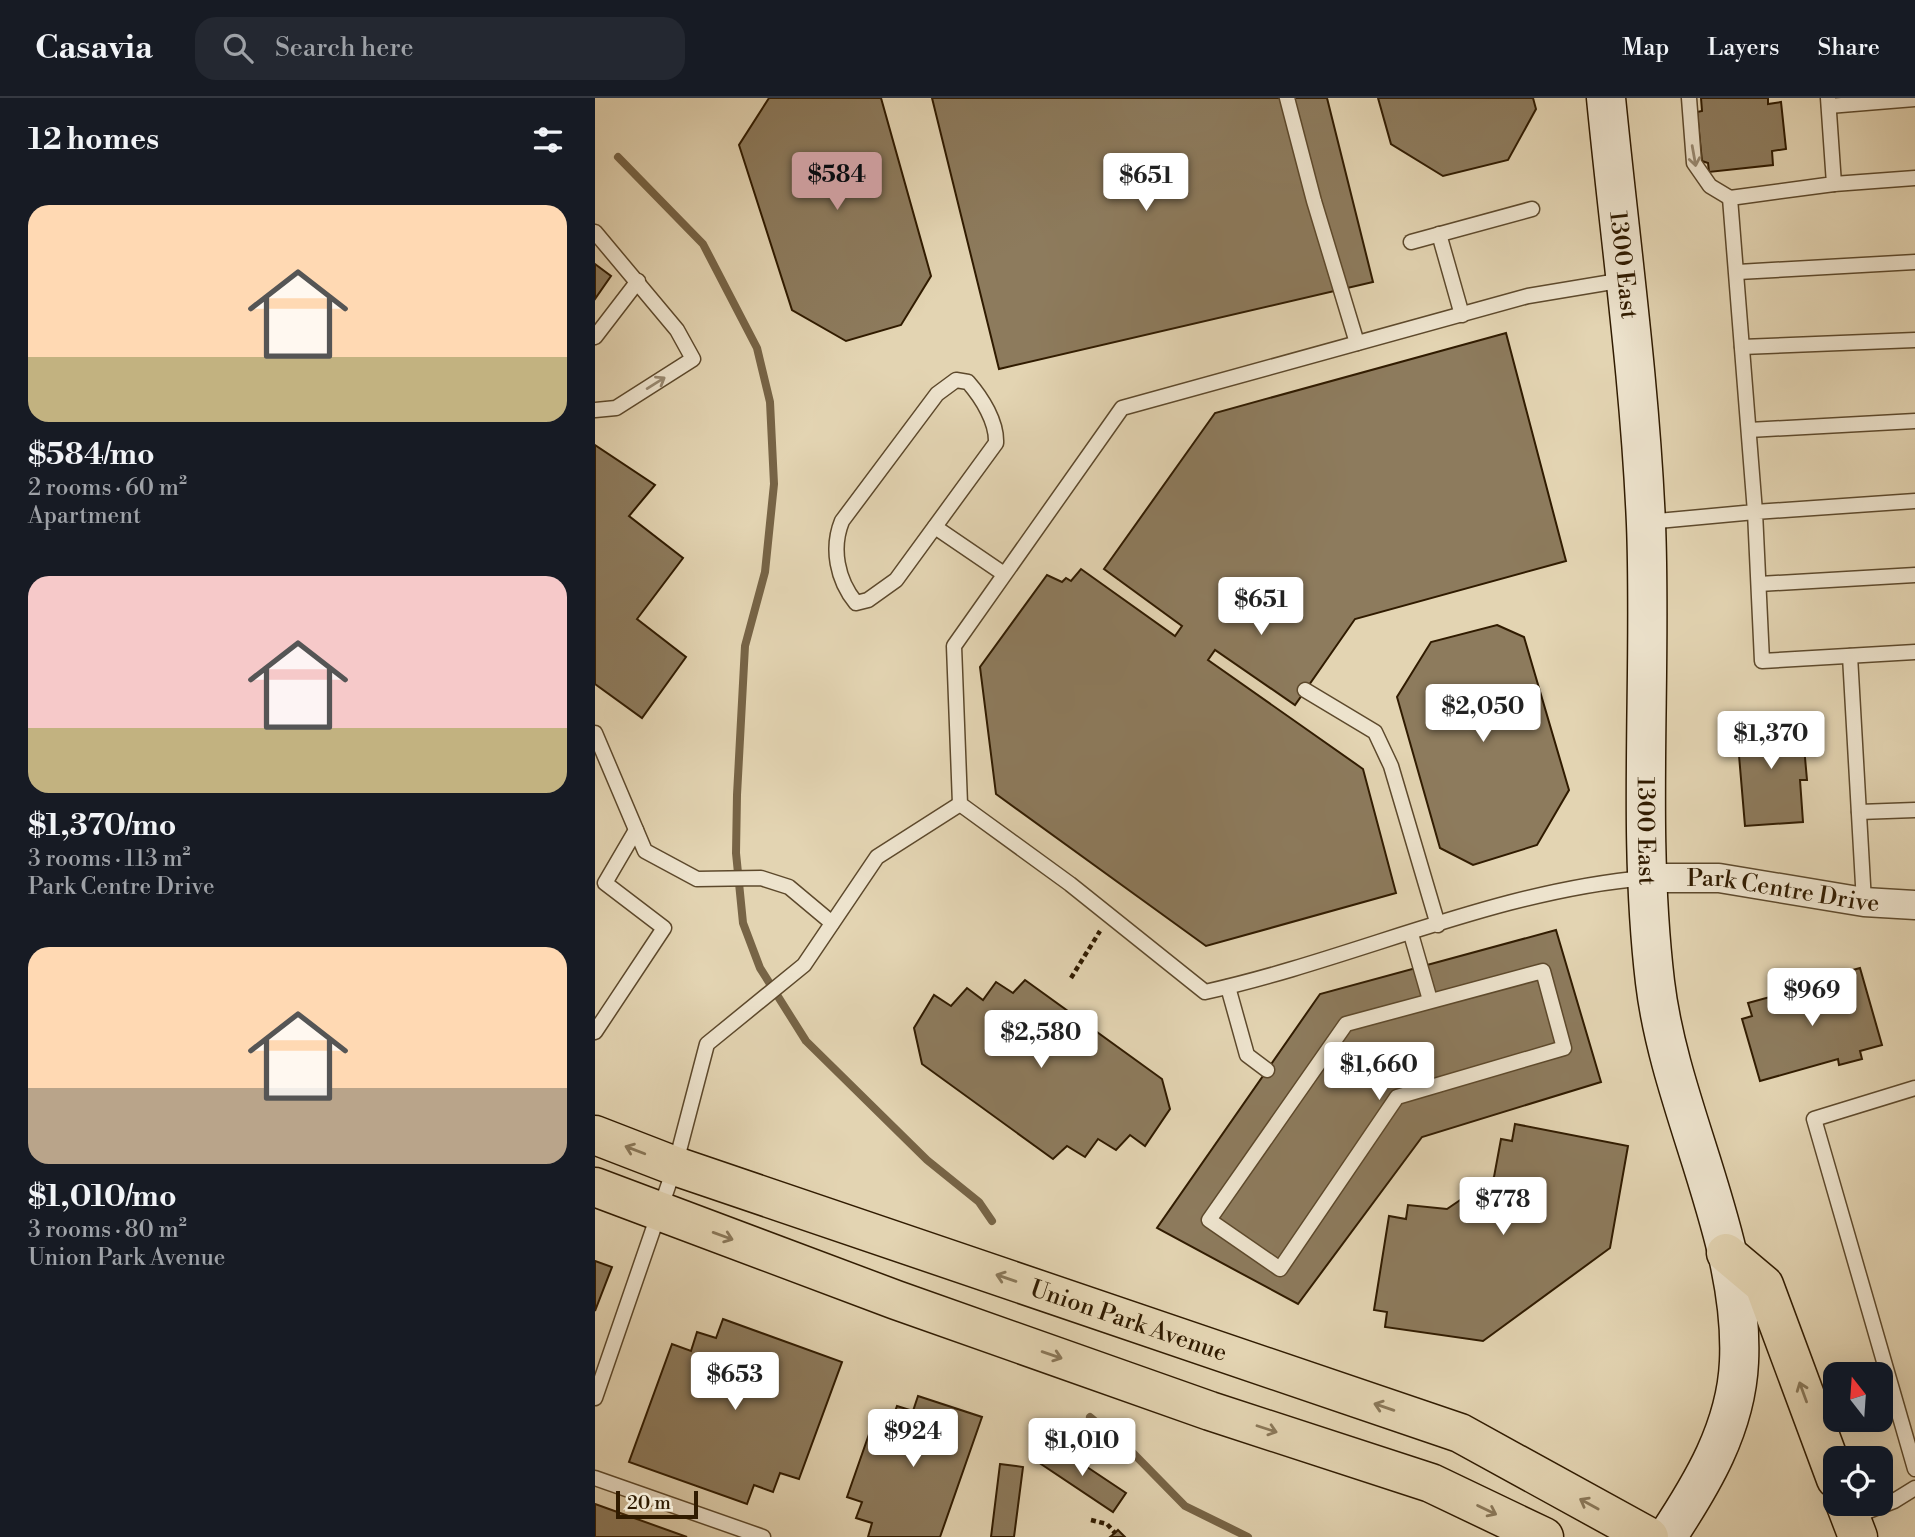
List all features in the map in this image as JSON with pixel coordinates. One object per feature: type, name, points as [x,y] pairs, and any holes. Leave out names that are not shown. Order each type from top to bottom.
[{"type":"main road","name":"1300 East","points":[[1606,98],[1646,523],[1649,878],[1654,970],[1661,1023],[1681,1102],[1726,1253],[1738,1314],[1739,1361],[1734,1403],[1711,1465],[1667,1537]]},
{"type":"main road","name":"Union Park Avenue","points":[[595,1135],[675,1166],[1460,1433],[1649,1537]]},
{"type":"main road","points":[[595,1187],[659,1213],[1197,1406],[1431,1483],[1544,1537]]},
{"type":"main road","points":[[1726,1253],[1764,1286],[1824,1446]]},
{"type":"street","name":"Park Centre Drive","points":[[1649,878],[1719,878],[1864,902],[1915,905]]},
{"type":"lane","points":[[1287,98],[1314,201],[1357,343]]},
{"type":"lane","points":[[1689,98],[1694,163],[1710,186],[1730,198],[1834,184],[1915,178]]},
{"type":"lane","points":[[1834,184],[1828,102],[1915,99]]},
{"type":"lane","points":[[1730,198],[1738,272],[1755,512],[1762,661],[1915,652]]},
{"type":"lane","points":[[1411,243],[1532,209]]},
{"type":"lane","points":[[595,232],[677,330],[693,359],[616,408],[595,410]]},
{"type":"lane","points":[[1439,234],[1462,315]]},
{"type":"lane","points":[[1738,272],[1915,262]]},
{"type":"lane","points":[[960,804],[954,646],[1122,408],[1528,296],[1624,280]]},
{"type":"lane","points":[[595,337],[638,281]]},
{"type":"lane","points":[[1742,347],[1915,340]]},
{"type":"lane","points":[[956,380],[968,382],[980,396],[996,433],[996,443],[935,527],[896,580],[868,600],[856,603],[847,593],[837,561],[834,539],[842,521],[937,394],[956,380]]},
{"type":"lane","points":[[1749,430],[1915,421]]},
{"type":"lane","points":[[1646,523],[1915,501]]},
{"type":"lane","points":[[935,527],[1004,574]]},
{"type":"lane","points":[[1759,584],[1915,575]]},
{"type":"lane","points":[[1850,656],[1864,902]]},
{"type":"lane","points":[[1305,690],[1375,732],[1391,766],[1438,925]]},
{"type":"lane","points":[[595,733],[645,851],[697,879],[761,878],[789,887],[832,923]]},
{"type":"lane","points":[[960,804],[1110,916],[1205,992],[1411,934],[1497,905],[1595,883],[1649,878]]},
{"type":"lane","points":[[595,1398],[675,1166],[708,1044],[804,965],[877,857],[960,804]]},
{"type":"lane","points":[[1859,812],[1915,810]]},
{"type":"lane","points":[[595,1032],[664,928],[605,883],[636,830]]},
{"type":"lane","points":[[1411,934],[1430,1000]]},
{"type":"lane","points":[[1543,971],[1564,1048],[1397,1097],[1280,1269],[1209,1220],[1346,1024],[1430,1000],[1543,971]]},
{"type":"lane","points":[[1228,987],[1247,1055],[1267,1070]]},
{"type":"lane","points":[[1915,1088],[1814,1119],[1915,1469]]},
{"type":"lane","points":[[595,1478],[763,1537]]},
{"type":"lane","points":[[1851,1519],[1915,1488]]},
{"type":"path","points":[[1071,978],[1110,916]]},
{"type":"path","points":[[1091,1520],[1107,1524],[1115,1533]]},
{"type":"building","points":[[769,98],[881,98],[931,276],[901,325],[846,341],[792,310],[739,145]]},
{"type":"building","points":[[932,98],[1327,98],[1373,282],[999,369]]},
{"type":"building","points":[[1378,98],[1533,98],[1536,109],[1508,160],[1443,176],[1391,144]]},
{"type":"building","points":[[1701,98],[1768,98],[1768,104],[1781,102],[1786,149],[1772,151],[1773,165],[1709,172],[1708,163],[1702,161],[1697,112],[1702,111]]},
{"type":"building","points":[[595,264],[611,276],[595,299]]},
{"type":"building","points":[[1506,333],[1566,561],[1355,619],[1295,705],[1215,650],[1208,660],[1363,769],[1396,893],[1206,946],[996,794],[980,667],[1047,575],[1062,582],[1066,578],[1071,581],[1081,569],[1175,636],[1182,626],[1104,569],[1215,413]]},
{"type":"building","points":[[595,445],[655,485],[629,516],[683,558],[637,619],[686,657],[642,718],[595,684]]},
{"type":"building","points":[[1497,625],[1524,637],[1569,790],[1537,845],[1473,865],[1440,848],[1397,697],[1431,642]]},
{"type":"building","points":[[1778,716],[1779,727],[1802,724],[1807,780],[1800,780],[1803,822],[1745,826],[1736,720]]},
{"type":"building","points":[[1556,930],[1601,1082],[1422,1137],[1298,1304],[1157,1228],[1320,994]]},
{"type":"building","points":[[1860,968],[1882,1045],[1860,1051],[1862,1059],[1839,1065],[1838,1059],[1760,1081],[1742,1019],[1752,1016],[1748,1003],[1788,992],[1792,1005],[1828,994],[1823,978]]},
{"type":"building","points":[[1025,980],[1162,1079],[1170,1109],[1145,1146],[1130,1135],[1116,1150],[1098,1139],[1085,1157],[1067,1146],[1053,1159],[922,1064],[914,1028],[934,995],[951,1006],[967,988],[983,1000],[996,982],[1013,993]]},
{"type":"building","points":[[1515,1124],[1628,1146],[1610,1248],[1483,1341],[1385,1327],[1387,1312],[1374,1310],[1389,1216],[1406,1219],[1408,1205],[1447,1209],[1494,1177],[1501,1139],[1512,1141]]},
{"type":"building","points":[[595,1261],[612,1267],[595,1311]]},
{"type":"building","points":[[723,1319],[842,1362],[799,1479],[780,1473],[773,1492],[754,1485],[747,1504],[629,1462],[672,1344],[691,1351],[697,1332],[716,1338]]},
{"type":"building","points":[[918,1396],[982,1417],[940,1537],[868,1537],[872,1523],[856,1518],[862,1502],[847,1497],[875,1417],[891,1422],[897,1406],[913,1411]]},
{"type":"building","points":[[1051,1443],[1126,1493],[1113,1512],[1038,1462]]},
{"type":"building","points":[[1000,1464],[1023,1467],[1014,1537],[991,1537]]},
{"type":"building","points":[[595,1504],[609,1509],[687,1537],[595,1537]]},
{"type":"building","points":[[1118,1530],[1125,1537],[1110,1537],[1115,1533]]},
{"type":"waterway","points":[[618,157],[703,244],[757,348],[770,402],[774,484],[765,572],[745,646],[737,795],[736,853],[743,923],[760,968],[806,1041],[927,1160],[979,1202],[992,1221]]},
{"type":"waterway","points":[[1090,1417],[1131,1451],[1185,1506],[1248,1537]]}]
